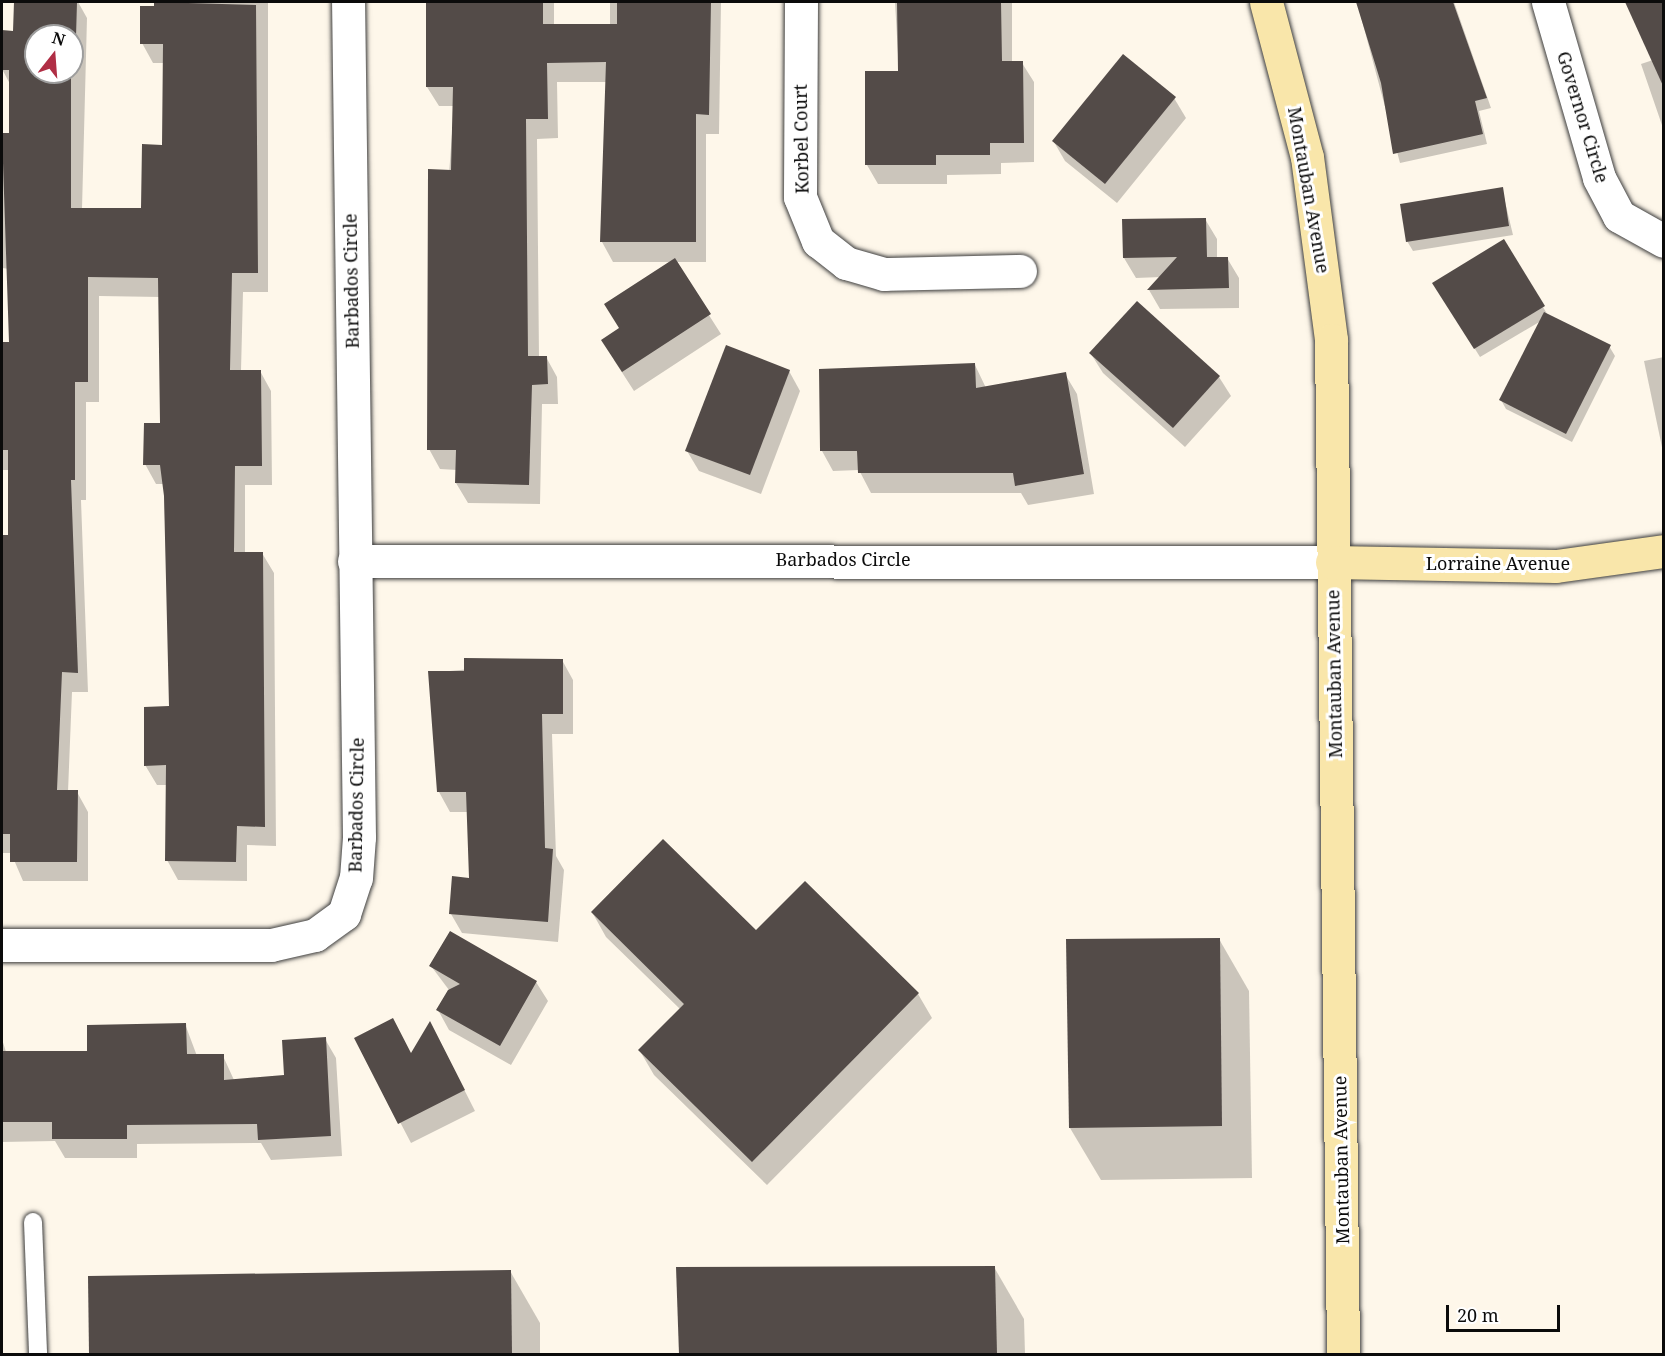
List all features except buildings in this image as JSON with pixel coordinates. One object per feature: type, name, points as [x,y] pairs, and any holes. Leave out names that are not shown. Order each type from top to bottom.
[{"type":"street","name":"Barbados Circle","points":[[2,945],[271,945],[315,935],[344,914],[356,878],[359,837],[348,2]]},
{"type":"street","name":"Korbel Court","points":[[801,2],[800,197],[818,241],[846,263],[884,274],[1020,271]]},
{"type":"street","name":"Montauban Avenue","points":[[1266,2],[1307,157],[1322,250],[1331,340],[1343,1354]]},
{"type":"street","name":"Governor Circle","points":[[1548,2],[1599,178],[1619,216],[1664,242]]},
{"type":"street","name":"Lorraine Avenue","points":[[1332,562],[1556,566],[1664,551]]},
{"type":"street","name":"Barbados Circle","points":[[354,561],[1332,562]]},
{"type":"lane","points":[[33,1222],[38,1354]]}]
